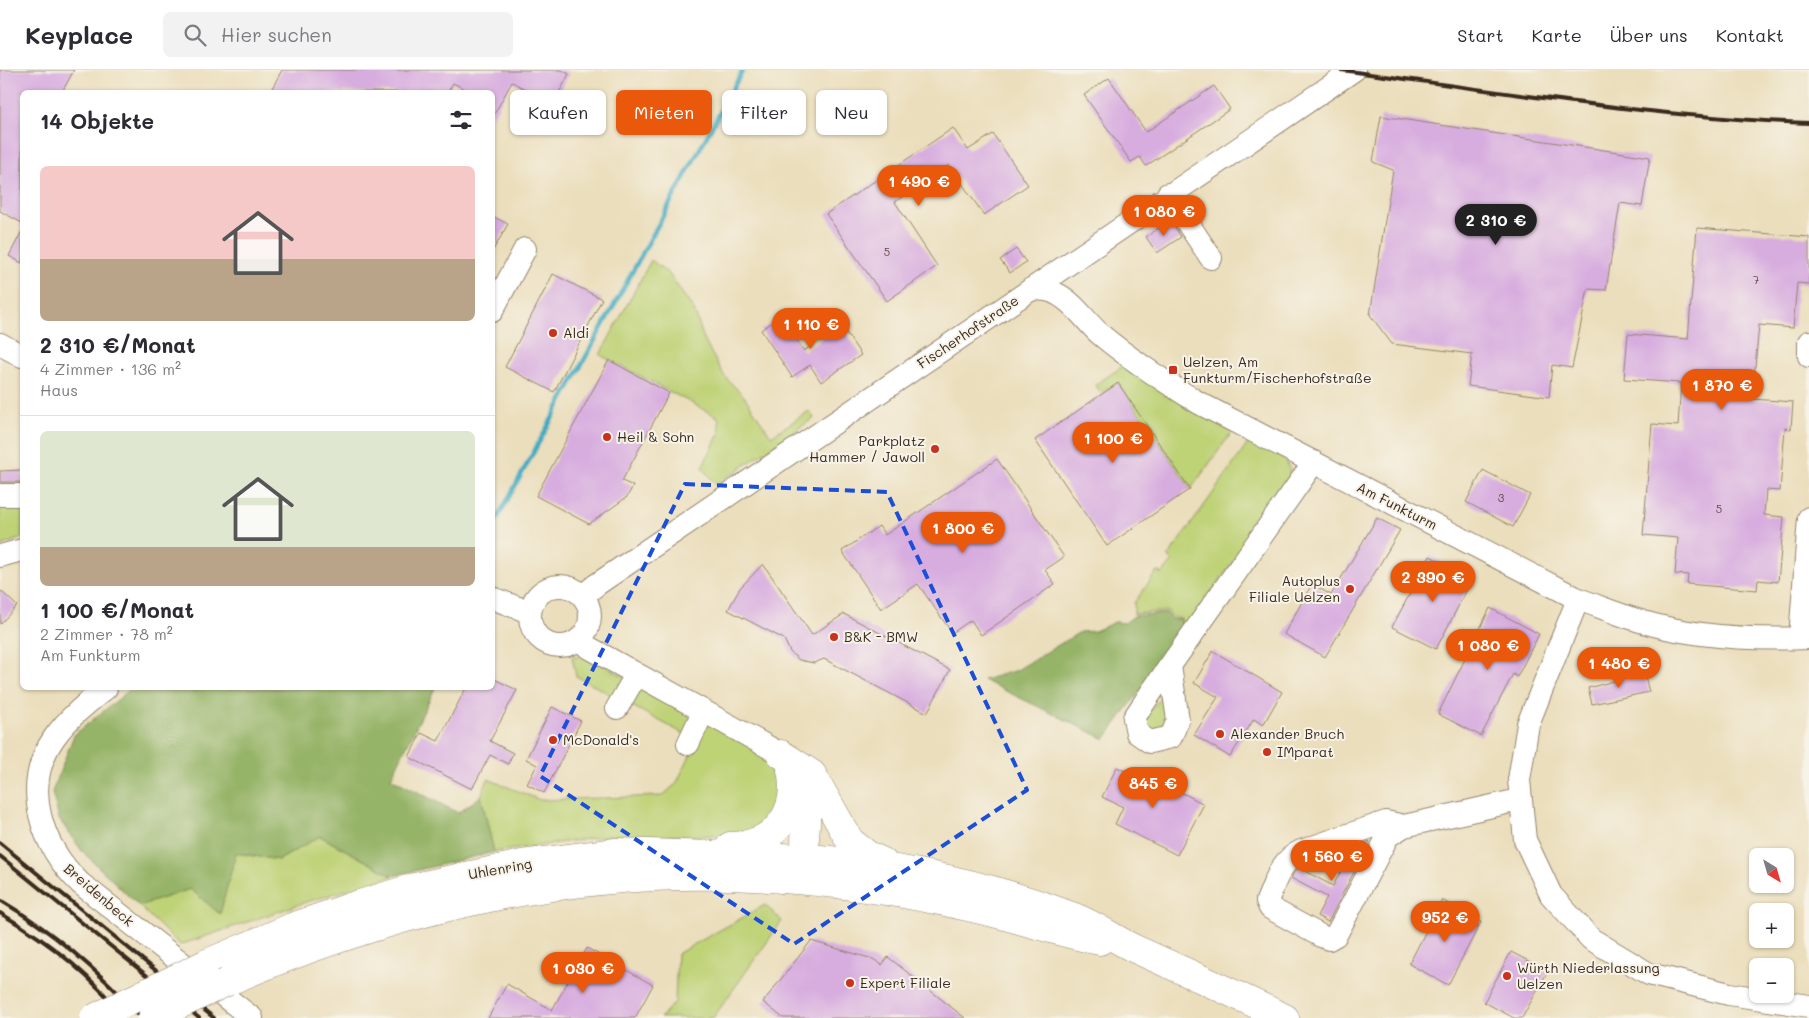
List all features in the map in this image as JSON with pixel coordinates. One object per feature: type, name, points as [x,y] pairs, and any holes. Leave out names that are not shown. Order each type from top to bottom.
[{"type":"main road","points":[[786,761],[812,774],[846,836],[868,855],[897,868],[955,880],[1031,901],[1075,917],[1130,946],[1285,1018]]},
{"type":"main road","points":[[616,852],[667,846],[741,846],[758,840],[783,823],[789,812],[793,786],[786,761]]},
{"type":"main road","points":[[786,761],[800,787],[805,806],[804,845],[810,858],[819,870],[836,884]]},
{"type":"main road","points":[[784,878],[797,870],[810,858],[816,849],[824,830],[825,800]]},
{"type":"main road","name":"Uhlenring","points":[[94,1018],[205,964],[292,927],[415,887],[522,864],[616,852],[810,858],[897,868]]},
{"type":"main road","name":"Uhlenring","points":[[152,1018],[272,962],[384,924],[508,895],[572,885],[644,878],[724,876],[784,878],[836,884],[944,902],[1072,936],[1130,946]]},
{"type":"street","name":"Fischerhofstraße","points":[[583,596],[596,584],[1168,194],[1354,70]]},
{"type":"street","points":[[1168,194],[1211,258]]},
{"type":"street","points":[[495,304],[525,249]]},
{"type":"street","name":"Am Funkturm","points":[[1031,289],[1056,293],[1069,301],[1099,334],[1152,375],[1199,403],[1578,599],[1638,621],[1701,633],[1749,639],[1804,638],[1809,518]]},
{"type":"street","points":[[1809,342],[1809,356]]},
{"type":"street","points":[[0,344],[20,355]]},
{"type":"street","points":[[1170,666],[1314,462]]},
{"type":"street","points":[[0,495],[20,495]]},
{"type":"street","points":[[566,586],[583,596],[588,606],[590,620],[584,634],[579,639],[566,645],[548,644],[536,635],[531,626],[529,612],[536,597],[549,587],[566,586]]},
{"type":"street","points":[[495,599],[529,612]]},
{"type":"street","points":[[1578,599],[1528,724],[1519,780],[1519,800],[1524,840],[1551,894],[1591,939],[1649,974],[1729,994],[1809,1006]]},
{"type":"street","points":[[579,639],[588,648],[786,761]]},
{"type":"street","points":[[617,708],[636,674]]},
{"type":"street","name":"Breidenbeck","points":[[104,690],[78,711],[53,740],[40,769],[37,802],[44,834],[60,862],[81,884],[252,1018]]},
{"type":"street","points":[[688,744],[703,712]]},
{"type":"street","points":[[1404,826],[1386,822],[1291,856],[1283,863],[1267,901],[1270,908],[1329,939],[1336,935],[1388,836],[1404,826],[1519,800]]},
{"type":"highlighted area","points":[[685,484],[887,492],[1027,790],[794,944],[540,776]]},
{"type":"green space","points":[[651,260],[669,274],[694,310],[705,342],[725,377],[744,396],[771,436],[809,411],[814,418],[716,485],[702,467],[720,432],[718,417],[600,355]]},
{"type":"green space","points":[[1123,366],[1232,432],[1191,489],[1118,383],[1101,393],[1095,385]]},
{"type":"green space","points":[[1249,442],[1253,442],[1275,453],[1286,462],[1290,474],[1289,483],[1185,629],[1181,619],[1172,617],[1168,611],[1134,614],[1134,603],[1157,571],[1162,574],[1173,561],[1168,557]]},
{"type":"green space","points":[[0,500],[20,500],[20,539],[0,546]]},
{"type":"green space","points":[[1167,613],[1171,619],[1181,620],[1183,632],[1105,739],[983,680],[1017,670],[1080,632],[1095,631],[1115,622],[1125,623],[1134,616]]},
{"type":"green space","points":[[587,656],[754,748],[767,759],[780,776],[783,791],[773,816],[746,833],[700,836],[615,835],[494,852],[481,796],[488,779],[540,800],[662,796],[676,784],[697,741],[576,676],[572,657]]},
{"type":"green space","points":[[130,690],[191,690],[193,692],[196,690],[434,690],[391,778],[458,813],[481,796],[494,852],[393,876],[320,836],[279,860],[236,853],[220,914],[190,889],[139,906],[82,851],[59,819],[52,792],[74,735]]},
{"type":"green space","points":[[1160,698],[1168,701],[1172,715],[1164,732],[1147,733],[1143,721]]},
{"type":"green space","points":[[320,836],[393,876],[306,902],[180,945],[139,906],[190,889],[236,853],[279,860]]},
{"type":"green space","points":[[765,905],[782,921],[713,1018],[660,1018],[675,1002],[677,954]]},
{"type":"building","points":[[0,70],[74,70],[63,90],[20,90],[20,222],[0,211]]},
{"type":"building","points":[[282,70],[562,70],[569,74],[560,90],[527,90],[512,82],[495,113],[495,90],[467,90],[453,83],[449,90],[271,90]]},
{"type":"building","points":[[1109,78],[1146,132],[1214,86],[1230,109],[1146,166],[1140,157],[1131,162],[1084,95]]},
{"type":"building","points":[[1381,116],[1650,157],[1642,206],[1620,203],[1606,290],[1588,289],[1572,368],[1552,365],[1549,397],[1468,386],[1472,354],[1392,344],[1370,315],[1393,170],[1373,162]]},
{"type":"building","points":[[953,128],[968,150],[993,134],[1028,185],[984,215],[949,165],[895,202],[937,266],[887,301],[826,214]]},
{"type":"building","points":[[495,218],[508,224],[495,247]]},
{"type":"building","points":[[1170,220],[1181,237],[1157,253],[1146,237]]},
{"type":"building","points":[[1697,228],[1809,237],[1809,284],[1797,283],[1793,328],[1759,325],[1752,399],[1793,402],[1791,429],[1785,428],[1780,491],[1766,490],[1764,515],[1784,517],[1778,582],[1758,580],[1757,590],[1687,584],[1688,575],[1675,574],[1678,538],[1643,535],[1652,424],[1678,426],[1681,383],[1624,379],[1628,334],[1688,339]]},
{"type":"building","points":[[20,235],[20,262],[9,256]]},
{"type":"building","points":[[1016,249],[1026,262],[1010,273],[1000,260]]},
{"type":"building","name":"Aldi","points":[[553,274],[602,299],[554,392],[505,367]]},
{"type":"building","points":[[781,316],[804,351],[841,325],[861,355],[821,382],[810,365],[792,377],[761,330]]},
{"type":"building","name":"Heil & Sohn","points":[[609,360],[669,393],[622,481],[633,486],[627,497],[589,524],[536,496]]},
{"type":"building","points":[[1118,383],[1190,489],[1107,546],[1035,440]]},
{"type":"building","points":[[997,459],[1064,557],[1045,570],[1055,584],[981,635],[971,620],[952,633],[918,584],[881,609],[842,551],[879,526],[885,535]]},
{"type":"building","points":[[20,470],[20,482],[0,482],[0,471]]},
{"type":"building","points":[[1483,470],[1530,495],[1513,527],[1466,502]]},
{"type":"building","name":"Autoplus Filiale Uelzen","points":[[1377,518],[1400,530],[1325,657],[1284,634],[1312,584],[1331,595]]},
{"type":"building","points":[[1430,556],[1473,578],[1436,649],[1392,627]]},
{"type":"building","name":"B&K - BMW","points":[[763,564],[812,635],[844,614],[950,670],[927,713],[824,659],[814,663],[799,660],[790,652],[784,639],[728,610],[740,588]]},
{"type":"building","points":[[0,590],[17,606],[0,624]]},
{"type":"building","points":[[1490,608],[1539,634],[1517,677],[1513,674],[1481,736],[1438,714]]},
{"type":"building","points":[[1213,651],[1282,692],[1263,725],[1254,719],[1230,757],[1194,735],[1218,697],[1194,683]]},
{"type":"building","points":[[1644,673],[1649,692],[1592,704],[1588,688]]},
{"type":"building","points":[[495,679],[517,690],[490,741],[513,753],[508,764],[490,755],[472,789],[409,757],[421,733],[438,741],[465,690],[495,690]]},
{"type":"building","name":"McDonald's","points":[[552,707],[581,721],[544,793],[527,784],[537,765],[526,759]]},
{"type":"building","points":[[1117,767],[1139,778],[1142,772],[1204,804],[1177,855],[1115,824],[1123,807],[1102,797]]},
{"type":"building","points":[[1370,841],[1328,922],[1317,916],[1327,897],[1291,878],[1294,873],[1299,868],[1333,886],[1354,847]]},
{"type":"building","points":[[1442,900],[1481,922],[1448,985],[1409,964]]},
{"type":"building","name":"Expert Filiale","points":[[811,941],[873,959],[882,965],[888,957],[965,1018],[783,1018],[763,1002]]},
{"type":"building","points":[[587,948],[653,985],[635,1018],[488,1018],[507,984],[552,1010]]},
{"type":"building","points":[[1511,952],[1548,971],[1522,1018],[1514,1018],[1484,1002]]},
{"type":"waterway","points":[[495,523],[743,70]]},
{"type":"railway","points":[[1341,70],[1633,109],[1750,120],[1809,123]]},
{"type":"railway","points":[[0,843],[214,1018]]},
{"type":"railway","points":[[0,856],[199,1018]]},
{"type":"railway","points":[[0,900],[58,939],[93,969],[142,1018]]},
{"type":"railway","points":[[0,913],[67,959],[98,987],[124,1018]]},
{"type":"place","name":"Aldi","points":[[553,333]]},
{"type":"place","name":"Uelzen, Am Funkturm/Fischerhofstraße","points":[[1173,370]]},
{"type":"place","name":"Heil & Sohn","points":[[607,437]]},
{"type":"place","name":"Parkplatz Hammer / Jawoll","points":[[935,449]]},
{"type":"place","name":"Autoplus Filiale Uelzen","points":[[1350,589]]},
{"type":"place","name":"B&K - BMW","points":[[834,637]]},
{"type":"place","name":"Alexander Bruch","points":[[1220,734]]},
{"type":"place","name":"McDonald's","points":[[553,740]]},
{"type":"place","name":"IMparat","points":[[1267,752]]},
{"type":"place","name":"Würth Niederlassung Uelzen","points":[[1507,976]]},
{"type":"place","name":"Expert Filiale","points":[[850,983]]}]
